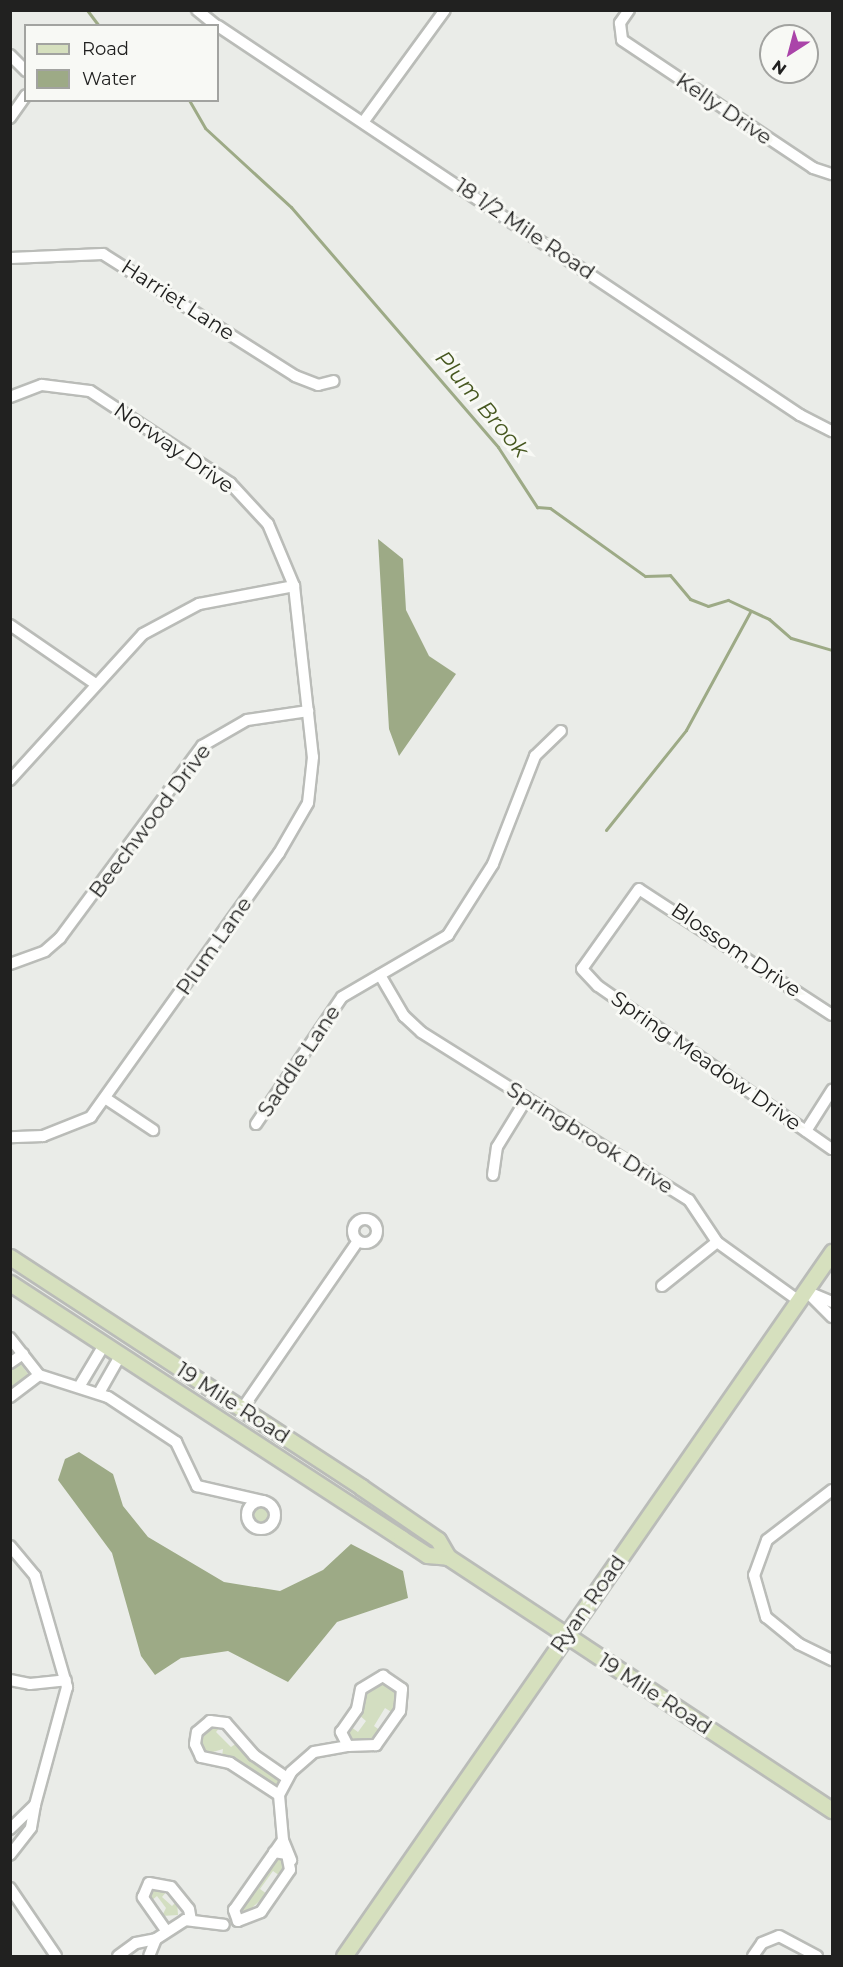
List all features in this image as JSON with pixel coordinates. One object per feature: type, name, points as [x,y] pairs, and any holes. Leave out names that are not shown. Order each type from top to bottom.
[{"type":"main road","name":"Ryan Road","points":[[344,1956],[832,1252]]},
{"type":"main road","name":"19 Mile Road","points":[[10,1257],[438,1540],[448,1557],[832,1810]]},
{"type":"main road","name":"19 Mile Road","points":[[10,1283],[400,1539],[428,1555],[448,1557]]},
{"type":"main road","points":[[102,1343],[106,1328],[119,1328]]},
{"type":"main road","points":[[256,1444],[269,1444],[277,1432]]},
{"type":"main road","points":[[400,1539],[412,1536],[416,1525]]},
{"type":"street","name":"18 1/2 Mile Road","points":[[197,10],[214,24]]},
{"type":"street","points":[[364,121],[445,10]]},
{"type":"street","name":"Kelly Drive","points":[[629,10],[620,23],[622,40],[813,168],[831,174]]},
{"type":"street","name":"18 1/2 Mile Road","points":[[219,27],[364,121],[800,415],[832,431]]},
{"type":"street","points":[[10,55],[24,69]]},
{"type":"street","points":[[10,118],[24,98]]},
{"type":"street","name":"Harriet Lane","points":[[10,258],[103,254],[295,376],[318,385],[334,381]]},
{"type":"street","name":"Norway Drive","points":[[10,397],[42,385],[90,391],[230,483],[268,524],[294,586],[308,711]]},
{"type":"street","points":[[10,780],[94,683],[143,634],[199,604],[294,586]]},
{"type":"street","points":[[10,625],[94,683]]},
{"type":"street","name":"Beechwood Drive","points":[[10,964],[45,951],[60,939],[202,746],[247,720],[308,711]]},
{"type":"street","name":"Plum Lane","points":[[10,1137],[43,1136],[91,1117],[105,1098],[308,804],[313,757],[308,711]]},
{"type":"street","name":"Saddle Lane","points":[[256,1124],[334,1006],[448,935],[493,864],[535,756],[561,731]]},
{"type":"street","name":"Spring Meadow Drive","points":[[639,889],[582,969],[598,986],[832,1149]]},
{"type":"street","name":"Blossom Drive","points":[[639,889],[832,1015]]},
{"type":"street","name":"Springbrook Drive","points":[[381,975],[404,1016],[421,1032],[688,1200],[717,1242],[802,1296]]},
{"type":"street","points":[[806,1131],[832,1090]]},
{"type":"street","points":[[105,1098],[153,1130]]},
{"type":"street","points":[[493,1175],[497,1147],[526,1098]]},
{"type":"street","points":[[242,1409],[358,1241]]},
{"type":"street","points":[[662,1286],[717,1242]]},
{"type":"street","points":[[802,1296],[832,1302]]},
{"type":"street","points":[[802,1296],[832,1317]]},
{"type":"street","points":[[10,1338],[39,1375],[99,1392],[177,1442],[197,1486],[263,1501],[275,1512],[267,1528],[249,1523],[248,1509],[240,1497]]},
{"type":"street","points":[[79,1387],[102,1343]]},
{"type":"street","points":[[10,1363],[23,1354]]},
{"type":"street","points":[[99,1392],[120,1356]]},
{"type":"street","points":[[10,1397],[39,1375]]},
{"type":"street","points":[[832,1490],[767,1539],[755,1562],[754,1590],[766,1617],[799,1644],[832,1660]]},
{"type":"street","points":[[248,1509],[263,1501]]},
{"type":"street","points":[[10,1546],[35,1576],[66,1680],[61,1724],[34,1805],[31,1828],[10,1855]]},
{"type":"street","points":[[149,1956],[156,1939],[165,1929],[191,1920],[224,1925],[244,1922],[261,1911],[290,1870],[291,1860],[282,1840],[279,1795],[287,1778],[304,1758],[331,1746],[370,1747],[380,1740],[403,1706],[399,1684],[383,1676],[368,1680],[341,1732],[331,1746]]},
{"type":"street","points":[[10,1680],[30,1684],[66,1680]]},
{"type":"street","points":[[279,1795],[230,1763],[201,1757],[195,1744],[197,1732],[210,1721],[226,1723],[254,1755],[287,1778]]},
{"type":"street","points":[[341,1732],[348,1746]]},
{"type":"street","points":[[10,1829],[34,1805]]},
{"type":"street","points":[[224,1925],[282,1840]]},
{"type":"street","points":[[274,1852],[291,1860]]},
{"type":"street","points":[[165,1929],[143,1897],[149,1883],[171,1887],[189,1909],[191,1920]]},
{"type":"street","points":[[10,1888],[56,1956]]},
{"type":"street","points":[[234,1910],[236,1919],[244,1922]]},
{"type":"street","points":[[753,1956],[762,1943],[779,1936],[817,1956]]},
{"type":"street","points":[[118,1956],[136,1943],[156,1939]]},
{"type":"shaded area","points":[[20,1363],[31,1378],[11,1393],[11,1368]]},
{"type":"shaded area","points":[[262,1506],[268,1509],[271,1515],[268,1521],[262,1524],[256,1521],[253,1515],[256,1509]]},
{"type":"shaded area","points":[[386,1681],[397,1688],[400,1700],[393,1713],[385,1708],[374,1726],[381,1731],[370,1742],[351,1742],[347,1732],[351,1727],[358,1732],[366,1721],[359,1715],[365,1692]]},
{"type":"shaded area","points":[[209,1726],[221,1726],[216,1732],[231,1747],[237,1743],[278,1778],[279,1785],[272,1787],[222,1757],[223,1749],[206,1754],[200,1744]]},
{"type":"shaded area","points":[[276,1858],[284,1858],[287,1866],[280,1876],[273,1871],[260,1889],[267,1894],[242,1917],[239,1912]]},
{"type":"shaded area","points":[[153,1887],[167,1891],[162,1897],[172,1906],[177,1901],[178,1915],[162,1916],[166,1908],[157,1896],[151,1901],[148,1896]]},
{"type":"water","points":[[378,539],[403,559],[406,610],[429,656],[456,674],[399,756],[389,729]]},
{"type":"water","points":[[79,1452],[113,1474],[123,1506],[148,1537],[224,1582],[280,1591],[323,1570],[351,1544],[403,1571],[408,1598],[337,1622],[288,1682],[228,1651],[181,1658],[155,1675],[141,1656],[112,1553],[58,1480],[65,1459]]},
{"type":"waterway","name":"Plum Brook","points":[[87,10],[98,24]]},
{"type":"waterway","name":"Plum Brook","points":[[190,102],[205,128],[291,207],[498,447],[537,507],[550,508],[645,576],[670,575],[690,599],[708,606],[728,600],[769,619],[791,638],[832,650]]},
{"type":"waterway","points":[[606,830],[686,730],[750,612]]}]
